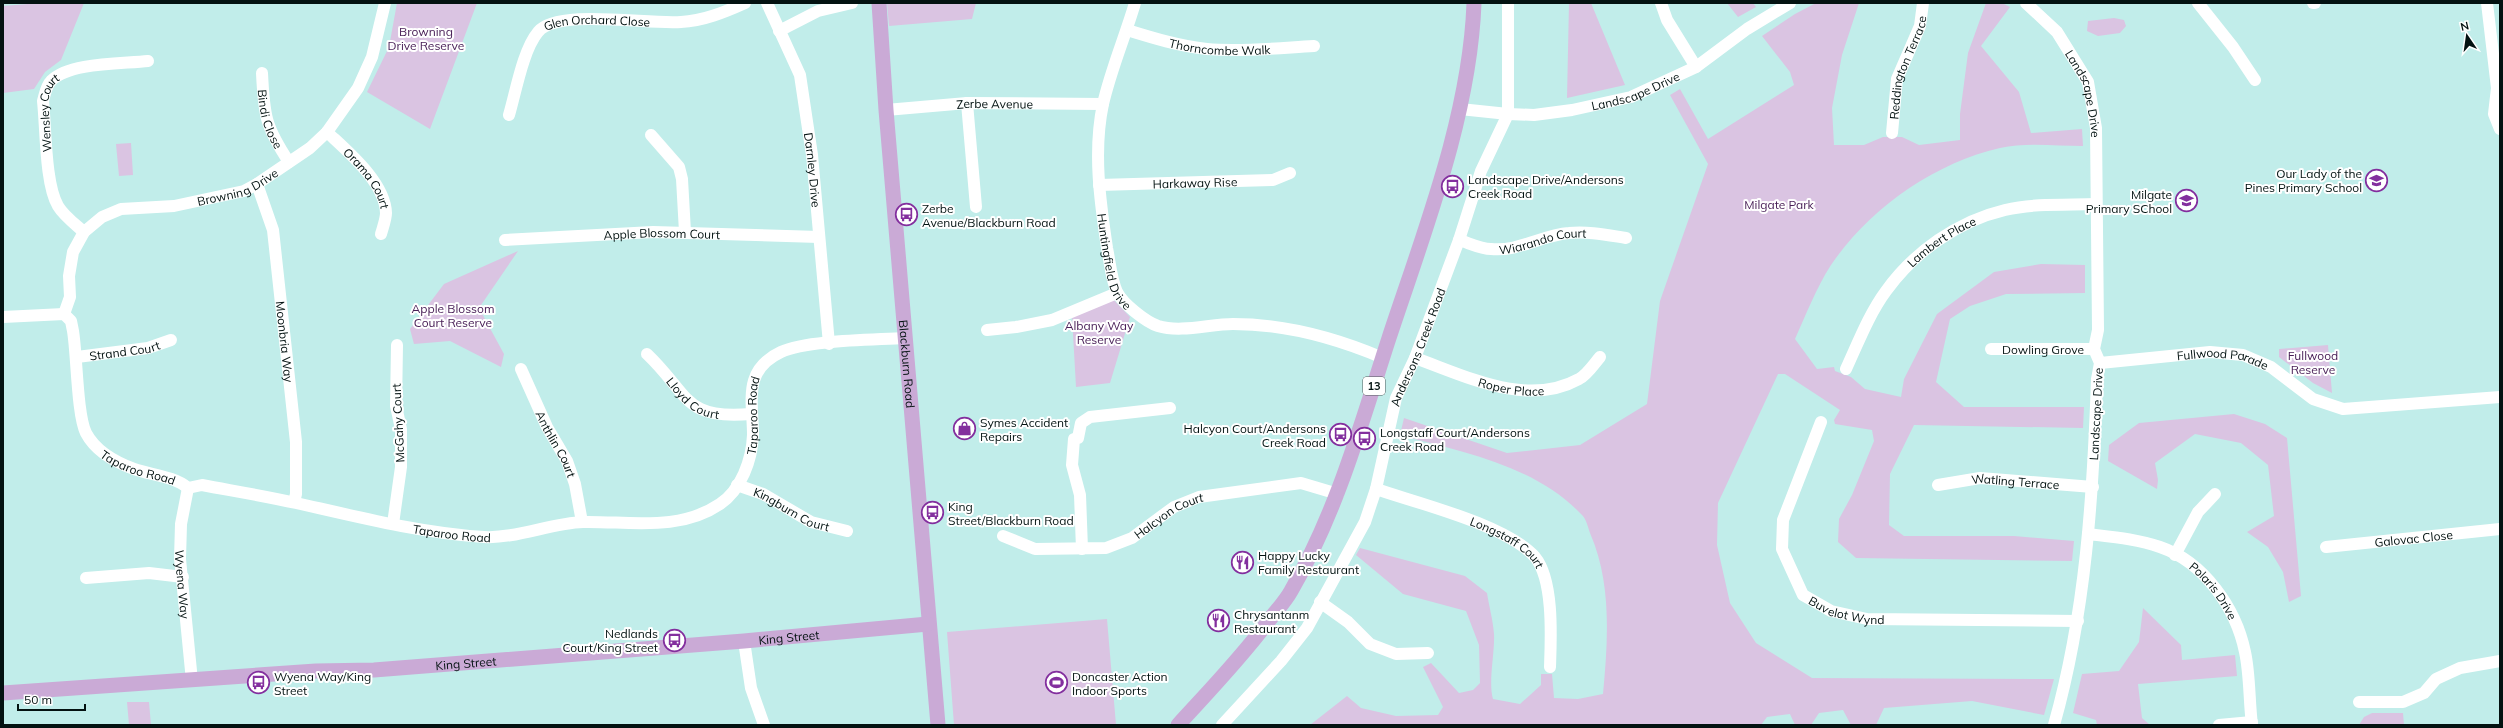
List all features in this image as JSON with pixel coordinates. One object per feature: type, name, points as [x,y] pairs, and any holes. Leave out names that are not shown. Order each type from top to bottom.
[{"type":"main road","name":"Blackburn Road","points":[[879,3],[904,338],[938,725]]},
{"type":"main road","name":"13","points":[[1178,725],[1248,648],[1290,593],[1316,545],[1338,494],[1422,240],[1460,108],[1473,30],[1474,3]]},
{"type":"main road","name":"King Street","points":[[3,693],[316,672],[374,670],[744,641],[928,624]]},
{"type":"street","name":"Browning Drive","points":[[64,314],[70,297],[68,276],[72,252],[84,232],[102,217],[121,209],[174,206],[215,198],[257,184],[310,148],[327,132],[358,88],[372,57],[385,3]]},
{"type":"street","name":"Glen Orchard Close","points":[[509,115],[530,45],[539,30],[546,24],[566,19],[682,22],[708,17],[745,3]]},
{"type":"street","name":"Darnley Drive","points":[[767,3],[800,75],[812,155],[829,344]]},
{"type":"street","points":[[779,31],[818,11],[852,3]]},
{"type":"street","name":"Huntingfield Drive","points":[[1135,3],[1103,104],[1100,127],[1099,185],[1111,272],[1117,293],[1139,316],[1158,326],[1179,328],[1234,324],[1292,330],[1351,344],[1383,358]]},
{"type":"street","name":"Andersons Creek Road","points":[[1222,725],[1281,661],[1307,628],[1365,522],[1376,489],[1396,398],[1415,358],[1459,240],[1481,171],[1508,114],[1508,3]]},
{"type":"street","points":[[1661,3],[1667,20],[1696,67]]},
{"type":"street","name":"Landscape Drive","points":[[1460,108],[1508,114],[1534,115],[1572,110],[1631,97],[1696,67],[1747,29],[1790,3]]},
{"type":"street","name":"Reddington Terrace","points":[[1892,133],[1897,79],[1920,26],[1923,3]]},
{"type":"street","name":"Landscape Drive","points":[[2026,3],[2057,32],[2088,82],[2096,128],[2098,330],[2094,349],[2100,363],[2097,379],[2093,487],[2078,621],[2066,685],[2054,725]]},
{"type":"street","points":[[2198,3],[2233,47],[2255,80]]},
{"type":"street","points":[[2488,3],[2497,43],[2497,88],[2494,114],[2500,130]]},
{"type":"street","name":"Thorncombe Walk","points":[[1127,30],[1169,43],[1208,49],[1244,50],[1314,46]]},
{"type":"street","name":"Wensley Court","points":[[84,232],[69,220],[58,206],[51,186],[43,101],[46,90],[57,76],[70,69],[148,61]]},
{"type":"street","name":"Bindi Close","points":[[262,73],[265,118],[274,139],[289,162]]},
{"type":"street","points":[[967,103],[976,207]]},
{"type":"street","name":"Zerbe Avenue","points":[[886,110],[967,103],[1103,104]]},
{"type":"street","name":"Orama Court","points":[[327,132],[362,166],[383,198],[386,213],[381,234]]},
{"type":"street","points":[[651,135],[679,167],[685,232]]},
{"type":"street","name":"Harkaway Rise","points":[[1099,185],[1273,180],[1290,174]]},
{"type":"street","name":"Moonbria Way","points":[[257,184],[273,230],[296,442],[297,487],[294,502]]},
{"type":"street","name":"Lambert Place","points":[[1846,369],[1871,316],[1885,291],[1902,271],[1923,251],[1949,233],[1976,220],[2005,210],[2032,206],[2096,204]]},
{"type":"street","name":"Apple Blossom Court","points":[[505,240],[623,233],[685,232],[819,236]]},
{"type":"street","name":"Wiarando Court","points":[[1459,240],[1491,249],[1516,247],[1547,236],[1568,233],[1591,232],[1626,238]]},
{"type":"street","points":[[986,330],[1016,327],[1052,320],[1117,293]]},
{"type":"street","points":[[3,317],[64,314]]},
{"type":"street","name":"Taparoo Road","points":[[64,314],[71,321],[77,357],[81,406],[86,433],[100,451],[119,464],[165,477],[188,488],[202,485],[294,502],[393,524],[486,537],[582,522],[670,523],[697,516],[722,503],[737,485],[750,462],[753,435],[751,414],[754,382],[762,364],[782,352],[829,344],[904,338]]},
{"type":"street","name":"Strand Court","points":[[77,357],[148,348],[171,340]]},
{"type":"street","name":"McGahy Court","points":[[393,524],[401,467],[401,429],[396,406],[397,345]]},
{"type":"street","name":"Dowling Grove","points":[[1991,349],[2094,349]]},
{"type":"street","name":"Fullwood Parade","points":[[2100,363],[2210,352],[2243,356],[2271,367],[2313,399],[2344,409],[2500,397]]},
{"type":"street","name":"Lloyd Court","points":[[647,354],[666,372],[693,406],[709,414],[727,416],[751,414]]},
{"type":"street","name":"Roper Place","points":[[1415,358],[1502,388],[1525,391],[1551,389],[1580,379],[1600,357]]},
{"type":"street","name":"Anthlin Court","points":[[521,369],[547,427],[567,461],[575,484],[582,522]]},
{"type":"street","points":[[1082,549],[1080,495],[1072,465],[1074,439],[1078,438],[1081,423],[1090,417],[1170,408]]},
{"type":"street","name":"Buvelot Wynd","points":[[1821,422],[1783,520],[1782,549],[1803,595],[1831,612],[1867,619],[2078,621]]},
{"type":"street","name":"Watling Terrace","points":[[1938,485],[1980,478],[2093,487]]},
{"type":"street","name":"Halcyon Court","points":[[1003,536],[1035,549],[1106,548],[1132,538],[1174,507],[1199,497],[1301,483],[1338,494]]},
{"type":"street","name":"Kingburn Court","points":[[737,485],[763,494],[811,522],[847,531]]},
{"type":"street","name":"Wyena Way","points":[[188,488],[181,524],[180,559],[183,577],[192,681]]},
{"type":"street","name":"Longstaff Court","points":[[1376,489],[1484,526],[1512,538],[1535,557],[1545,580],[1551,611],[1550,667]]},
{"type":"street","points":[[2175,554],[2198,512],[2215,494]]},
{"type":"street","name":"Galovac Close","points":[[2326,547],[2500,529]]},
{"type":"street","name":"Polaris Drive","points":[[2088,534],[2133,540],[2161,548],[2175,554],[2201,573],[2222,596],[2238,624],[2246,653],[2252,723]]},
{"type":"street","points":[[86,578],[149,573],[183,577]]},
{"type":"street","points":[[1320,602],[1348,622],[1370,644],[1396,654],[1428,653]]},
{"type":"street","points":[[744,641],[751,688],[764,725]]},
{"type":"street","points":[[2359,702],[2403,702],[2424,693],[2436,679],[2460,668],[2500,661]]},
{"type":"street","points":[[2219,725],[2252,723]]},
{"type":"green space","points":[[40,3],[84,3],[61,60],[45,72],[34,89],[3,93],[3,6]]},
{"type":"green space","name":"Browning Drive Reserve","points":[[397,3],[477,3],[430,129],[367,92],[389,47]]},
{"type":"green space","points":[[887,3],[976,3],[972,19],[889,26]]},
{"type":"green space","points":[[1569,3],[1591,3],[1625,85],[1567,98]]},
{"type":"green space","points":[[1727,3],[1753,3],[1756,7],[1738,17]]},
{"type":"green space","name":"Milgate Park","points":[[1816,3],[1859,3],[1842,55],[1832,108],[1834,145],[1864,145],[1883,137],[1902,137],[1919,145],[1960,140],[1960,114],[1968,53],[1986,3],[2002,3],[2010,7],[1981,46],[2019,92],[2031,133],[2082,129],[2083,146],[2020,145],[2000,148],[1975,155],[1951,165],[1905,191],[1864,225],[1831,265],[1816,292],[1795,339],[1817,369],[1834,367],[1835,371],[1851,377],[1865,389],[1901,397],[1904,379],[1937,314],[1994,272],[2041,264],[2085,265],[2085,293],[2006,294],[1970,306],[1950,319],[1936,382],[1964,407],[2084,407],[2083,428],[1914,425],[1890,474],[1889,525],[1904,536],[2014,536],[2074,541],[2072,561],[1856,558],[1838,542],[1839,519],[1852,495],[1874,441],[1872,430],[1835,424],[1834,420],[1840,410],[1785,374],[1778,374],[1718,503],[1717,545],[1730,603],[1756,643],[1812,678],[2054,679],[2044,715],[1972,701],[1884,708],[1876,725],[1851,725],[1843,710],[1819,713],[1811,725],[1795,725],[1790,714],[1767,717],[1761,725],[1310,725],[1347,696],[1361,708],[1396,716],[1438,715],[1443,707],[1423,667],[1431,663],[1459,693],[1473,690],[1480,683],[1479,645],[1466,611],[1403,594],[1356,555],[1360,548],[1465,576],[1487,593],[1494,634],[1491,676],[1493,699],[1520,704],[1541,685],[1541,674],[1552,674],[1554,698],[1578,699],[1603,694],[1607,633],[1605,592],[1597,552],[1583,516],[1562,497],[1542,483],[1519,472],[1496,462],[1400,435],[1404,418],[1507,453],[1580,445],[1647,404],[1660,301],[1708,164],[1670,95],[1680,89],[1708,139],[1794,85],[1790,72],[1762,36],[1795,14]]},
{"type":"green space","points":[[2114,18],[2124,20],[2126,26],[2120,33],[2098,36],[2087,31],[2088,21]]},
{"type":"green space","points":[[131,143],[133,175],[119,176],[116,144]]},
{"type":"green space","name":"Apple Blossom Court Reserve","points":[[518,251],[479,308],[504,354],[501,367],[450,341],[414,344],[410,329],[444,284]]},
{"type":"green space","name":"Albany Way Reserve","points":[[1112,298],[1130,317],[1110,383],[1076,387],[1072,316]]},
{"type":"green space","name":"Fullwood Reserve","points":[[2328,345],[2332,393],[2313,383],[2279,357],[2279,349]]},
{"type":"green space","points":[[2234,414],[2265,424],[2287,438],[2301,596],[2289,602],[2283,572],[2268,547],[2247,532],[2274,516],[2268,465],[2241,443],[2195,434],[2155,463],[2158,480],[2157,489],[2108,461],[2109,445],[2139,423]]},
{"type":"green space","points":[[2143,608],[2181,645],[2182,660],[2235,655],[2237,676],[2138,684],[2142,718],[2150,725],[2097,725],[2096,720],[2073,713],[2082,674],[2119,671],[2139,642]]},
{"type":"green space","points":[[1107,619],[1116,725],[954,725],[947,632]]},
{"type":"green space","points":[[127,702],[149,702],[151,725],[129,725]]},
{"type":"green space","points":[[2372,713],[2403,713],[2404,725],[2359,725],[2364,717]]},
{"type":"place","name":"Our Lady of the Pines Primary School","points":[[2377,180]]},
{"type":"place","name":"Landscape Drive/Andersons Creek Road","points":[[1453,186]]},
{"type":"place","name":"Milgate Primary SChool","points":[[2187,201]]},
{"type":"place","name":"Zerbe Avenue/Blackburn Road","points":[[906,215]]},
{"type":"place","name":"Symes Accident Repairs","points":[[965,429]]},
{"type":"place","name":"Halcyon Court/Andersons Creek Road","points":[[1341,435]]},
{"type":"place","name":"Longstaff Court/Andersons Creek Road","points":[[1365,439]]},
{"type":"place","name":"King Street/Blackburn Road","points":[[933,513]]},
{"type":"place","name":"Happy Lucky Family Restaurant","points":[[1243,562]]},
{"type":"place","name":"Chrysantanm Restaurant","points":[[1218,621]]},
{"type":"place","name":"Nedlands Court/King Street","points":[[674,640]]},
{"type":"place","name":"Wyena Way/King Street","points":[[259,683]]},
{"type":"place","name":"Doncaster Action Indoor Sports","points":[[1056,683]]}]
